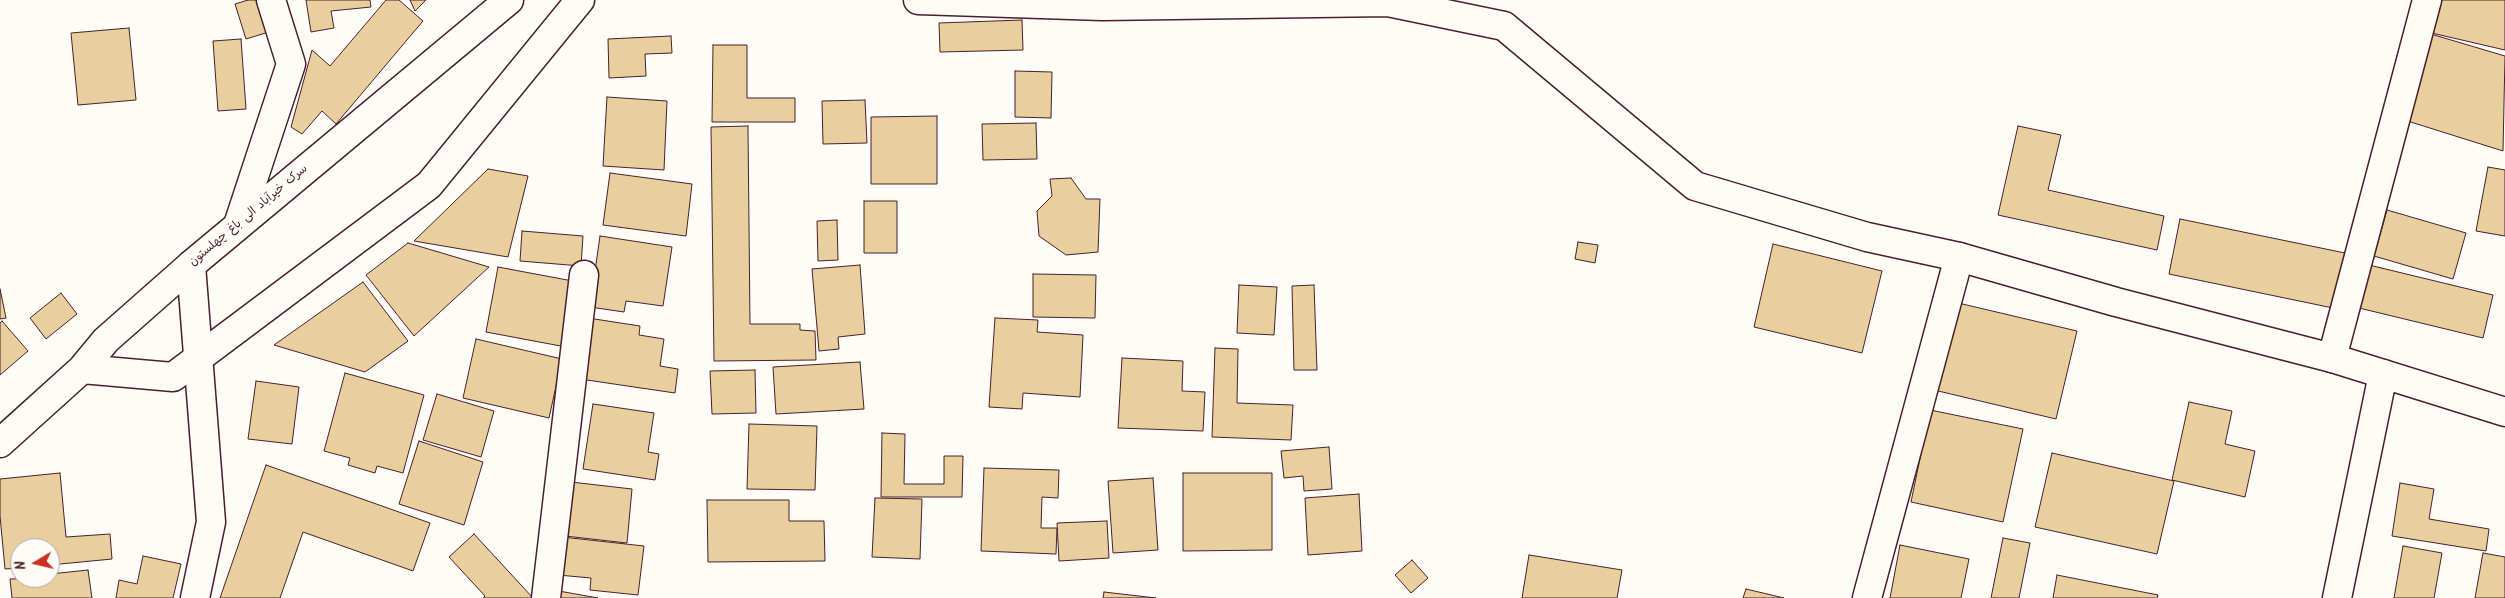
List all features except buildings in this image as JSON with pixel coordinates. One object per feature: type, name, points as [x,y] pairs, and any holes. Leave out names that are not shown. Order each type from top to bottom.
[{"type":"street","points":[[238,225],[292,64],[271,0]]},
{"type":"street","name":"سرک خیرآباد الی باغ چهلستون","points":[[0,443],[82,369],[106,340],[192,265],[509,0]]},
{"type":"street","points":[[82,369],[173,377],[429,185],[580,0]]},
{"type":"street","points":[[918,0],[1102,6],[1388,2],[1504,26],[1695,186],[1867,237],[1959,257],[2116,302],[2332,358],[2505,412]]},
{"type":"street","points":[[2332,358],[2427,0]]},
{"type":"street","points":[[1867,598],[1959,257]]},
{"type":"street","points":[[192,265],[210,522],[195,598]]},
{"type":"street","points":[[546,598],[584,276]]},
{"type":"street","points":[[2338,598],[2383,374]]}]
